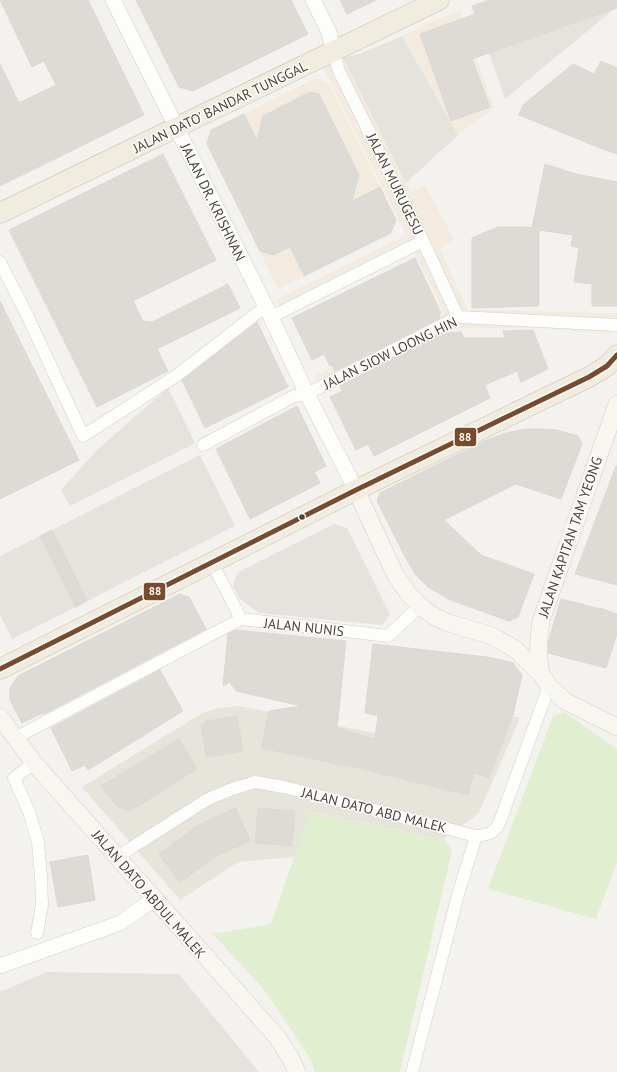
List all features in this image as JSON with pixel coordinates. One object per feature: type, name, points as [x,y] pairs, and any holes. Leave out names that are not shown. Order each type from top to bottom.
[{"type":"highway","name":"JALAN DATO' BANDAR TUNGGAL","points":[[0,213],[439,0]]},
{"type":"highway","points":[[0,670],[356,490],[589,377],[607,366],[617,355]]},
{"type":"main road","name":"JALAN KAPITAN TAM YEONG","points":[[545,680],[538,658],[538,639],[541,621],[617,404]]},
{"type":"main road","points":[[356,490],[395,574],[408,593],[420,606],[435,617],[492,636],[515,649],[565,701],[617,727]]},
{"type":"main road","name":"JALAN DATO ABDUL MALEK","points":[[0,717],[34,762],[276,1037],[290,1057],[296,1072]]},
{"type":"street","name":"JALAN DR. KRISHNAN","points":[[113,0],[268,312],[307,394],[356,490]]},
{"type":"street","points":[[313,0],[329,32],[333,51]]},
{"type":"street","name":"JALAN MURUGESU","points":[[333,51],[339,71],[423,241],[458,317]]},
{"type":"street","points":[[0,262],[27,315],[84,436],[176,376],[268,312],[423,241]]},
{"type":"street","name":"JALAN SIOW LOONG HIN","points":[[204,445],[294,396],[307,394],[458,317],[617,325]]},
{"type":"street","points":[[15,738],[241,619],[212,563]]},
{"type":"street","name":"JALAN NUNIS","points":[[241,619],[388,636],[420,606]]},
{"type":"street","name":"JALAN DATO ABD MALEK","points":[[117,857],[208,798],[255,782],[284,787],[476,836],[486,835],[495,831],[499,824],[545,680]]},
{"type":"street","points":[[34,762],[14,778],[29,812],[38,842],[42,905],[37,933]]},
{"type":"street","points":[[412,1072],[458,895],[476,836]]},
{"type":"street","points":[[0,966],[120,923],[154,900]]},
{"type":"shaded area","points":[[613,10],[505,99],[489,53]]},
{"type":"shaded area","points":[[460,11],[494,108],[458,135],[402,36],[432,21]]},
{"type":"shaded area","points":[[402,36],[458,135],[406,183],[343,58],[362,53]]},
{"type":"shaded area","points":[[343,58],[411,192],[425,185],[454,239],[440,248],[468,310],[617,313],[612,334],[537,328],[451,328],[321,393],[314,376],[444,313],[415,252],[286,316],[277,299],[406,235],[323,67]]},
{"type":"shaded area","points":[[316,78],[329,83],[396,220],[391,233],[278,289],[207,144],[211,130]]},
{"type":"shaded area","points":[[168,388],[195,443],[70,506],[61,490],[99,448]]},
{"type":"shaded area","points":[[200,455],[235,526],[87,601],[52,530]]},
{"type":"shaded area","points":[[334,524],[347,528],[390,615],[382,625],[259,613],[240,599],[233,586],[237,573]]},
{"type":"shaded area","points":[[40,536],[76,607],[12,639],[0,615],[0,556]]},
{"type":"shaded area","points":[[239,706],[434,745],[482,709],[520,718],[479,813],[444,839],[311,812],[295,857],[238,862],[180,900],[82,787],[202,713],[218,708]]},
{"type":"shaded area","points":[[47,972],[179,974],[259,1072],[0,1072],[0,992]]},
{"type":"green space","points":[[564,712],[617,749],[617,862],[596,919],[488,889],[553,716]]},
{"type":"green space","points":[[310,812],[444,839],[452,851],[400,1072],[315,1072],[310,1058],[266,992],[211,932],[218,933],[271,924]]},
{"type":"building","points":[[0,0],[88,0],[144,115],[0,186],[0,64],[19,103],[56,85],[44,61],[32,67]]},
{"type":"building","points":[[136,0],[291,0],[308,34],[193,91],[179,87]]},
{"type":"building","points":[[340,0],[376,0],[347,14]]},
{"type":"building","points":[[490,0],[617,0],[617,8],[472,59],[490,107],[451,121],[420,34],[475,14],[472,6]]},
{"type":"building","points":[[601,61],[617,68],[617,154],[519,115],[523,105],[573,64],[594,74]]},
{"type":"building","points":[[310,92],[319,94],[359,175],[352,201],[380,187],[396,220],[391,233],[304,276],[290,247],[273,255],[260,251],[207,144],[211,130],[244,114],[257,140],[263,116]]},
{"type":"building","points":[[163,154],[216,260],[133,301],[143,321],[152,322],[228,284],[240,308],[157,349],[168,371],[97,407],[9,230]]},
{"type":"building","points":[[545,164],[576,174],[617,182],[617,306],[592,306],[592,284],[574,282],[579,248],[571,246],[573,235],[539,230],[539,306],[472,308],[472,238],[498,227],[532,228]]},
{"type":"building","points":[[415,258],[441,313],[439,314],[440,318],[335,371],[332,365],[330,366],[324,354],[312,360],[292,318]]},
{"type":"building","points":[[0,301],[79,460],[0,499]]},
{"type":"building","points":[[257,322],[288,387],[205,428],[182,380]]},
{"type":"building","points":[[533,330],[548,369],[521,382],[517,371],[485,385],[490,398],[374,456],[368,444],[356,450],[330,397],[342,391],[340,386],[446,331],[447,333],[461,332],[464,338],[505,338],[503,331]]},
{"type":"building","points":[[297,406],[326,466],[314,472],[320,483],[250,519],[216,449]]},
{"type":"building","points":[[525,429],[557,430],[578,436],[582,444],[561,499],[516,484],[444,520],[481,555],[534,574],[518,617],[509,621],[448,599],[428,587],[416,575],[405,557],[377,501],[380,493],[484,441],[506,433]]},
{"type":"building","points":[[617,466],[617,585],[575,574]]},
{"type":"building","points":[[52,530],[87,601],[76,607],[40,536]]},
{"type":"building","points":[[180,594],[189,597],[206,629],[44,714],[43,713],[22,723],[10,700],[10,688],[18,676]]},
{"type":"building","points":[[561,599],[600,608],[617,614],[617,634],[606,668],[548,653],[549,639]]},
{"type":"building","points":[[236,630],[346,641],[337,728],[375,739],[378,716],[365,713],[373,644],[487,657],[514,663],[522,675],[513,715],[489,778],[474,773],[468,795],[346,765],[262,748],[269,711],[302,706],[236,691],[230,682],[223,686],[228,634]]},
{"type":"building","points":[[160,670],[183,711],[88,770],[85,765],[72,771],[51,728]]},
{"type":"building","points":[[237,716],[243,751],[207,757],[201,725],[207,721]]},
{"type":"building","points":[[179,739],[197,769],[130,811],[118,807],[101,786]]},
{"type":"building","points":[[236,808],[250,841],[218,855],[180,882],[159,854],[200,824]]},
{"type":"building","points":[[258,808],[295,811],[292,846],[255,843]]},
{"type":"building","points":[[88,855],[95,900],[58,907],[50,862]]},
{"type":"transit line","name":"88","points":[[0,669],[356,490],[589,377],[607,366],[617,355]]}]
